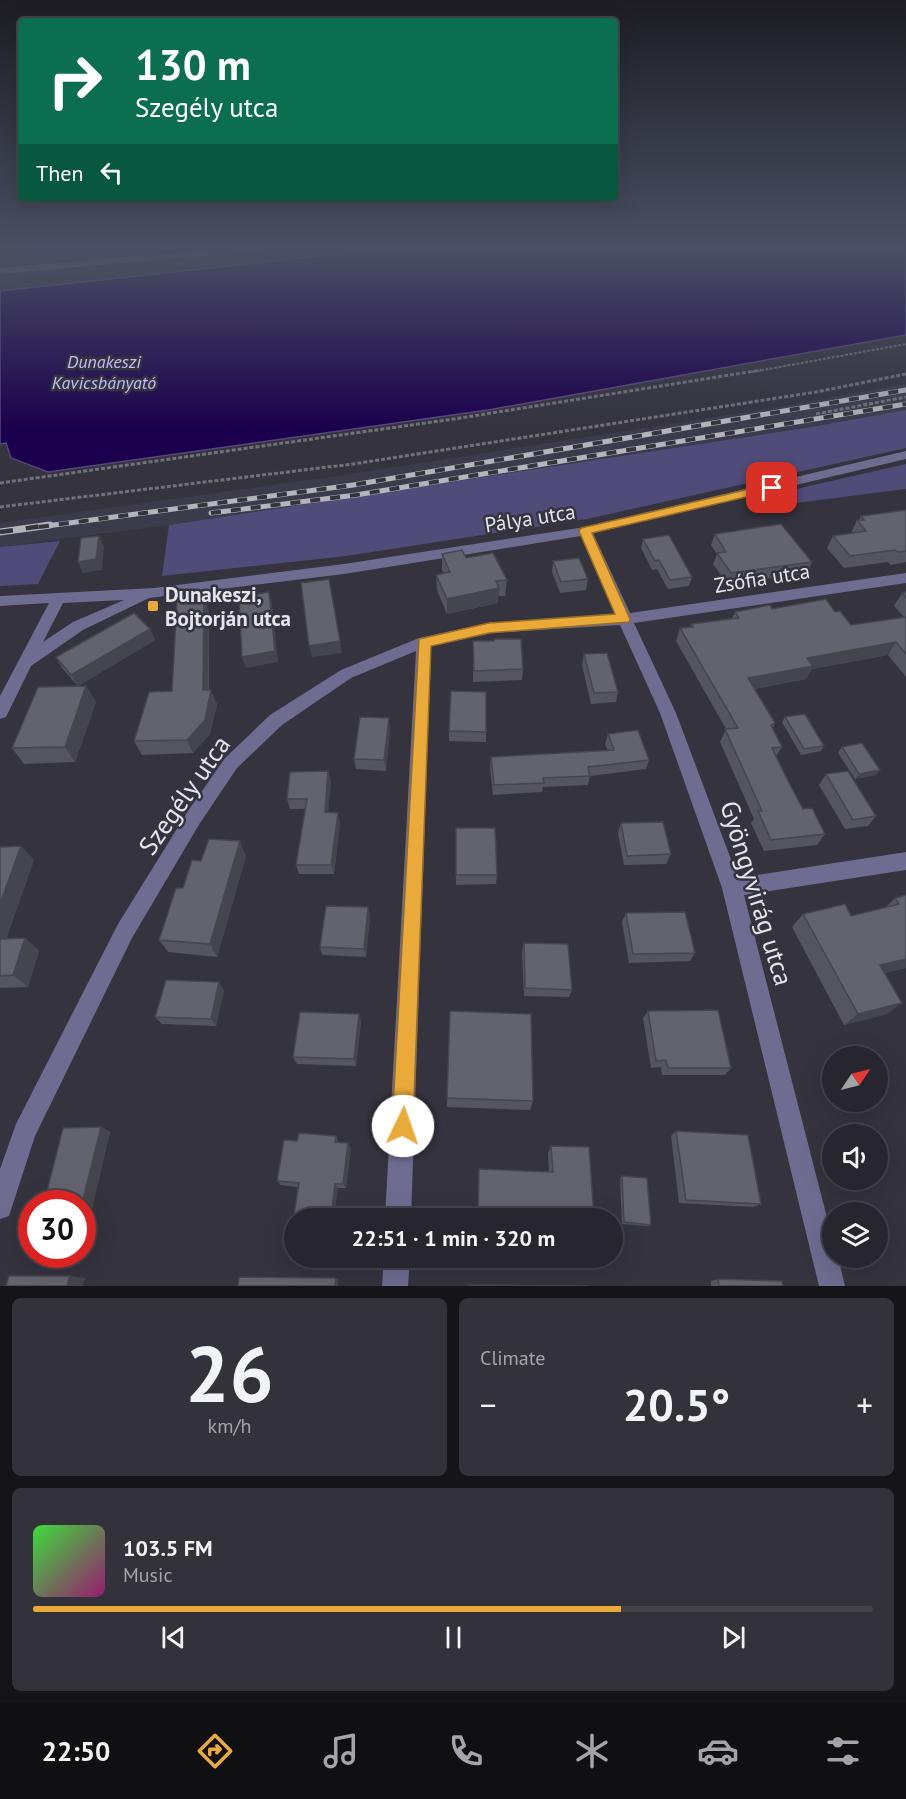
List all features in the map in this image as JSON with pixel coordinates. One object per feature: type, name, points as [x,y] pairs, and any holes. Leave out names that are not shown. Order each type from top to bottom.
[{"type":"street","name":"Pálya utca","points":[[0,601],[154,593],[344,569],[585,531],[906,455]]},
{"type":"street","name":"Gyöngyvirág utca","points":[[585,531],[668,713],[732,888],[832,1286]]},
{"type":"street","name":"Zsófia utca","points":[[624,619],[906,578]]},
{"type":"street","name":"Pálya utca","points":[[26,662],[99,615],[154,593]]},
{"type":"street","points":[[0,712],[59,597]]},
{"type":"street","name":"Szegély utca","points":[[0,1207],[24,1132],[125,931],[194,817],[231,764],[276,720],[346,674],[424,642],[489,628],[624,619]]},
{"type":"street","points":[[42,628],[52,635],[67,634]]},
{"type":"street","points":[[399,1208],[424,642]]},
{"type":"street","points":[[732,888],[906,861]]},
{"type":"street","points":[[395,1286],[396,1268]]},
{"type":"path","points":[[0,483],[543,408],[769,370],[906,344]]},
{"type":"path","points":[[0,507],[353,464],[816,392],[906,374]]},
{"type":"path","points":[[816,414],[906,397]]},
{"type":"shaded area","points":[[906,384],[906,410],[805,428],[169,525],[0,547],[0,523],[344,475],[785,406]]},
{"type":"shaded area","points":[[906,410],[906,448],[587,519],[346,556],[162,576],[169,525],[805,428]]},
{"type":"shaded area","points":[[906,464],[906,489],[764,507],[756,498]]},
{"type":"shaded area","points":[[60,541],[38,584],[0,586],[0,547]]},
{"type":"water","name":"Dunakeszi Kavicsbányató","points":[[0,308],[906,308],[906,335],[488,410],[48,472],[11,458],[6,443],[0,444]]},
{"type":"building","points":[[906,510],[906,551],[895,550],[850,556],[833,536],[866,531],[857,520],[864,520],[861,516]]},
{"type":"building","points":[[781,524],[812,562],[731,573],[717,553],[726,552],[715,534]]},
{"type":"building","points":[[669,535],[692,577],[670,580],[659,560],[655,561],[643,539]]},
{"type":"building","points":[[99,536],[96,559],[78,562],[81,538]]},
{"type":"building","points":[[462,550],[466,558],[493,553],[507,580],[496,581],[499,588],[447,599],[436,575],[450,572],[442,554]]},
{"type":"building","points":[[579,558],[588,579],[561,582],[553,561]]},
{"type":"building","points":[[329,579],[340,641],[309,646],[301,583]]},
{"type":"building","points":[[269,592],[275,651],[242,657],[239,597]]},
{"type":"building","points":[[204,597],[203,690],[211,690],[205,720],[187,740],[134,741],[149,692],[172,691],[177,600]]},
{"type":"building","points":[[826,599],[835,612],[840,611],[851,625],[906,617],[906,654],[896,642],[807,658],[813,666],[748,678],[775,723],[771,725],[782,747],[772,748],[786,777],[803,809],[812,808],[825,834],[771,840],[758,811],[762,811],[725,729],[738,728],[680,628],[693,627],[691,624],[739,618],[735,612],[770,605],[772,609]]},
{"type":"building","points":[[134,613],[150,629],[71,675],[56,657]]},
{"type":"building","points":[[494,639],[521,639],[523,669],[474,671],[473,641],[494,641]]},
{"type":"building","points":[[607,653],[618,692],[594,693],[584,654]]},
{"type":"building","points":[[86,686],[65,747],[12,748],[38,687]]},
{"type":"building","points":[[451,691],[486,692],[486,732],[449,731]]},
{"type":"building","points":[[805,714],[824,746],[804,749],[785,717]]},
{"type":"building","points":[[360,717],[389,718],[384,760],[354,759]]},
{"type":"building","points":[[638,730],[649,760],[588,767],[590,776],[543,778],[544,783],[494,785],[491,757],[614,750],[608,734]]},
{"type":"building","points":[[862,743],[880,770],[859,774],[842,747]]},
{"type":"building","points":[[328,771],[325,812],[338,813],[331,865],[296,865],[307,799],[287,799],[290,772]]},
{"type":"building","points":[[848,771],[876,816],[853,820],[826,774]]},
{"type":"building","points":[[663,822],[671,854],[627,856],[621,823]]},
{"type":"building","points":[[456,828],[495,828],[497,875],[456,875]]},
{"type":"building","points":[[209,839],[240,841],[210,944],[159,940],[176,888],[183,888],[192,860],[201,861]]},
{"type":"building","points":[[21,846],[0,904],[0,847]]},
{"type":"building","points":[[906,895],[906,959],[880,965],[902,1003],[858,1014],[803,914],[845,904],[851,916],[899,904],[895,898]]},
{"type":"building","points":[[326,906],[368,907],[364,949],[320,947]]},
{"type":"building","points":[[685,912],[695,953],[633,954],[626,913]]},
{"type":"building","points":[[25,938],[13,975],[0,976],[0,939]]},
{"type":"building","points":[[524,943],[568,944],[572,990],[525,988]]},
{"type":"building","points":[[166,980],[219,982],[211,1019],[155,1017]]},
{"type":"building","points":[[718,1010],[731,1068],[668,1068],[666,1060],[656,1061],[648,1011]]},
{"type":"building","points":[[450,1011],[531,1014],[533,1101],[447,1098]]},
{"type":"building","points":[[300,1012],[359,1014],[354,1059],[293,1057]]},
{"type":"building","points":[[101,1127],[85,1190],[47,1190],[63,1128]]},
{"type":"building","points":[[676,1131],[748,1135],[761,1204],[686,1200]]},
{"type":"building","points":[[299,1133],[336,1136],[335,1142],[348,1143],[343,1184],[335,1184],[332,1208],[295,1208],[299,1183],[277,1181],[284,1140],[297,1141]]},
{"type":"building","points":[[551,1146],[589,1147],[593,1208],[478,1208],[479,1169],[553,1172]]},
{"type":"building","points":[[622,1176],[647,1178],[651,1225],[624,1222]]},
{"type":"building","points":[[9,1276],[70,1276],[67,1286],[6,1286]]},
{"type":"building","points":[[239,1277],[336,1278],[335,1286],[238,1286]]},
{"type":"building","points":[[718,1279],[782,1281],[783,1286],[719,1286]]},
{"type":"building","points":[[469,1285],[588,1286],[469,1286]]},
{"type":"railway","points":[[39,527],[353,485],[906,390]]},
{"type":"railway","points":[[211,513],[356,495],[906,404]]},
{"type":"railway","points":[[0,532],[50,525]]},
{"type":"place","name":"Dunakeszi, Bojtorján utca","points":[[153,606]]},
{"type":"route","points":[[403,1126],[424,642],[489,628],[624,619],[585,531],[772,488]]}]
